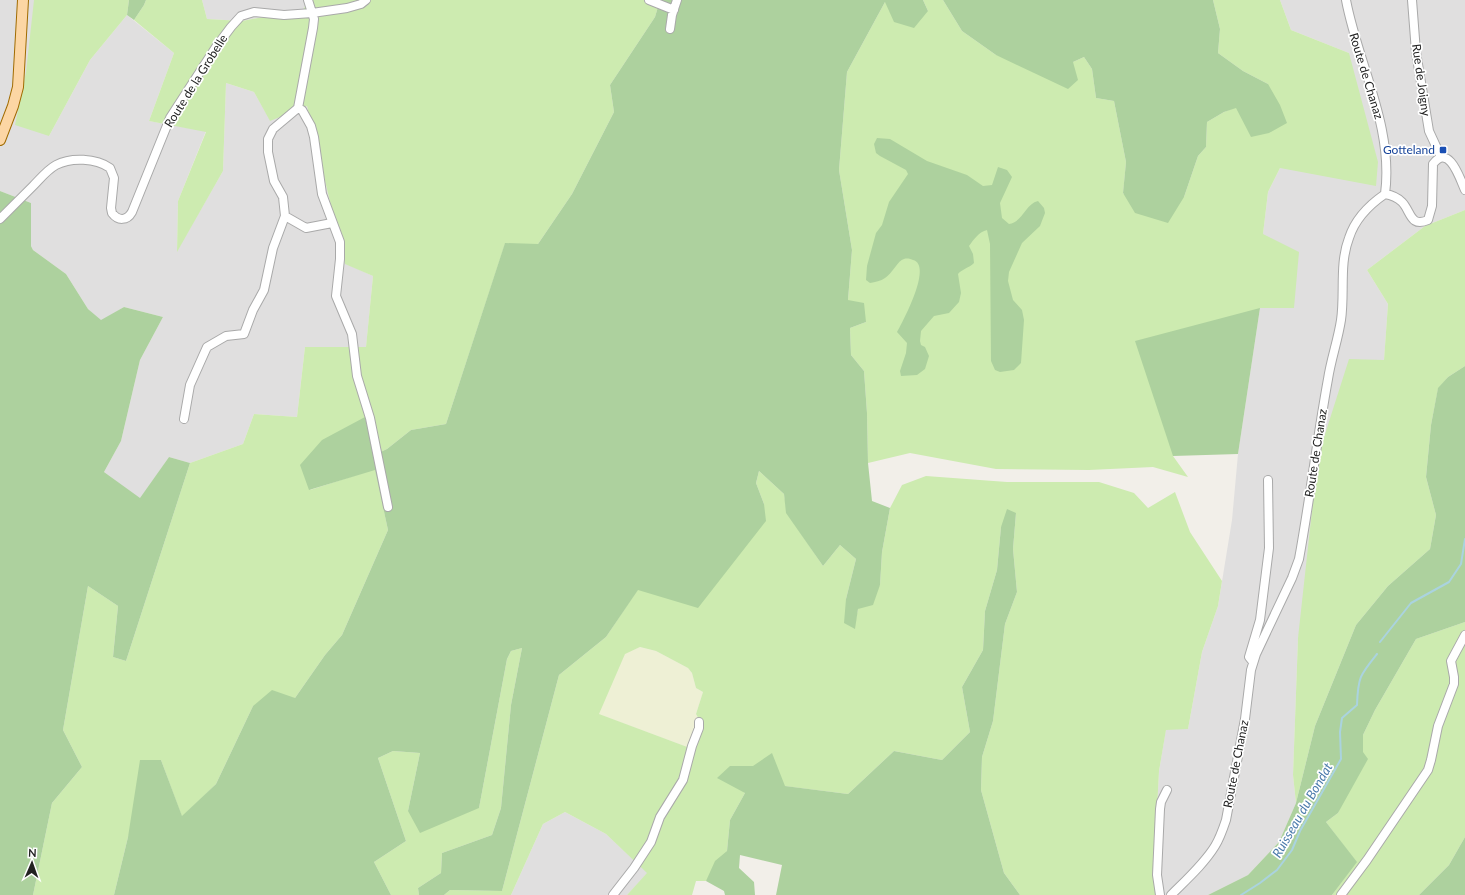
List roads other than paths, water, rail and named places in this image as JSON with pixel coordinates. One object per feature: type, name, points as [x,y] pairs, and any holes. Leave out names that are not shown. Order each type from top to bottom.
[{"type":"main road","points":[[0,140],[13,106],[18,87],[23,0]]},
{"type":"main road","points":[[21,29],[29,0]]},
{"type":"street","points":[[184,419],[190,385],[207,347],[226,336],[244,334],[253,310],[264,290],[273,248],[285,216],[283,197],[274,181],[268,152],[268,139],[274,128],[298,108],[314,19],[308,0]]},
{"type":"street","name":"Route de la Grobelle","points":[[0,219],[42,176],[56,165],[62,162],[80,160],[96,162],[110,168],[114,178],[111,208],[112,213],[119,219],[127,218],[132,212],[170,118],[231,26],[241,16],[254,12],[284,15],[312,13],[352,7],[361,4],[366,0]]},
{"type":"street","points":[[649,0],[674,10]]},
{"type":"street","points":[[670,29],[677,0]]},
{"type":"street","name":"Route de Chanaz","points":[[1172,895],[1205,860],[1215,847],[1221,835],[1234,785],[1245,719],[1250,670],[1292,578],[1299,559],[1328,377],[1342,319],[1344,257],[1348,240],[1354,226],[1362,214],[1375,200],[1385,194],[1386,163],[1381,123],[1351,24],[1346,0]]},
{"type":"street","name":"Rue de Joigny","points":[[1412,0],[1416,52],[1428,131],[1441,157]]},
{"type":"street","points":[[298,108],[302,110],[311,126],[314,137],[322,194],[340,242],[340,259],[336,296],[352,334],[357,376],[370,418],[378,465],[388,508]]},
{"type":"street","points":[[1385,194],[1401,201],[1416,222],[1428,220],[1432,206],[1433,164],[1441,157],[1446,157],[1450,161],[1465,190]]},
{"type":"street","points":[[285,216],[306,228],[332,223]]},
{"type":"street","points":[[1253,662],[1249,657],[1260,620],[1269,548],[1268,480]]},
{"type":"street","points":[[1341,895],[1367,860],[1428,770],[1438,726],[1454,684],[1451,661],[1465,635]]},
{"type":"street","points":[[613,895],[634,868],[651,842],[660,817],[683,780],[692,746],[699,728],[698,722]]},
{"type":"street","points":[[1160,895],[1157,875],[1160,809],[1161,802],[1167,790]]},
{"type":"waterway","name":"Ruisseau du Bondat","points":[[1380,642],[1411,603],[1449,582],[1461,564],[1465,539]]},
{"type":"waterway","name":"Ruisseau du Bondat","points":[[1241,895],[1277,870],[1292,850],[1300,831],[1341,759],[1340,732],[1342,718],[1357,705],[1359,682],[1363,672],[1377,654]]},
{"type":"place","name":"Gotteland","points":[[1443,150]]}]
